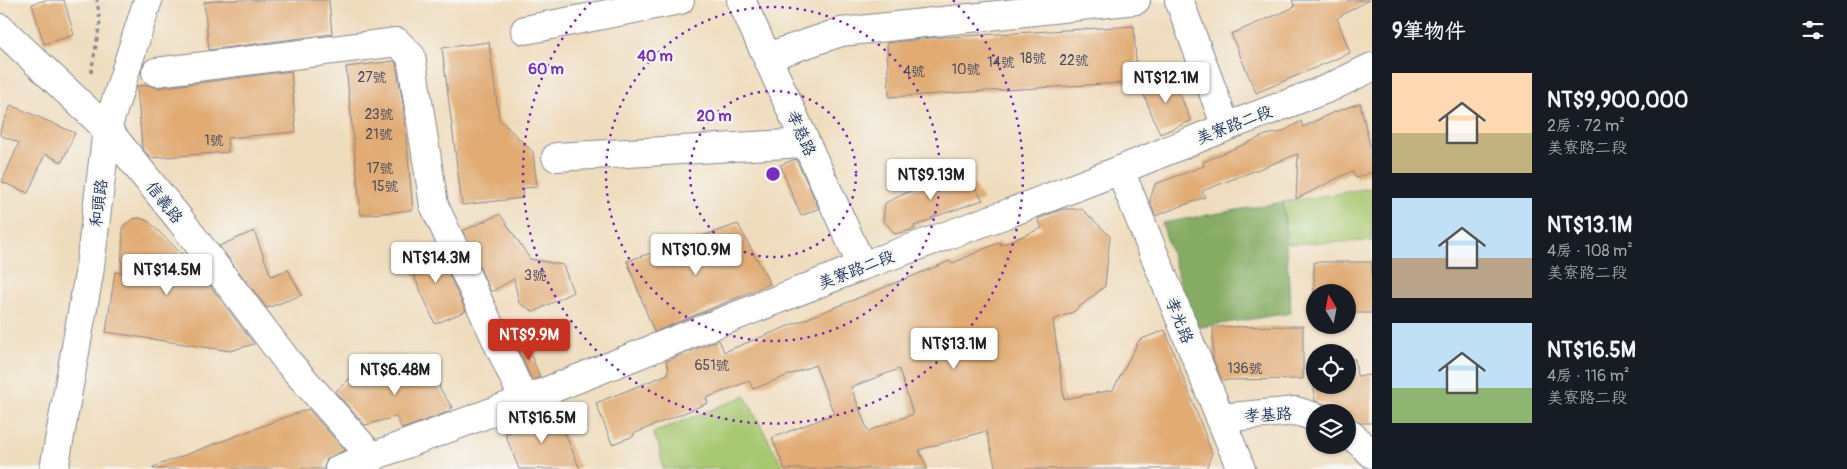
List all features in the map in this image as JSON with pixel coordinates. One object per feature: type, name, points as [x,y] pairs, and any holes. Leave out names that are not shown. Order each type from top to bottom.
[{"type":"street","name":"和頭路","points":[[54,469],[89,274],[107,129],[148,0]]},
{"type":"street","points":[[525,30],[680,0]]},
{"type":"street","name":"孝慈路","points":[[741,0],[862,266]]},
{"type":"street","points":[[767,56],[841,32],[1136,0]]},
{"type":"street","points":[[1179,0],[1226,127]]},
{"type":"street","name":"信義路","points":[[0,28],[107,129],[181,221],[288,362],[373,458]]},
{"type":"street","points":[[156,72],[397,42],[411,56],[434,205],[524,400]]},
{"type":"street","name":"美寮路二段","points":[[339,469],[373,458],[524,400],[862,266],[1009,213],[1120,170],[1329,88],[1372,67]]},
{"type":"street","points":[[556,156],[806,142]]},
{"type":"street","name":"孝光路","points":[[1120,170],[1241,469]]},
{"type":"street","name":"孝基路","points":[[1220,418],[1296,411],[1306,414]]},
{"type":"street","points":[[1356,439],[1372,454]]},
{"type":"path","points":[[91,73],[100,23],[97,0]]},
{"type":"green space","points":[[1372,188],[1372,241],[1288,244],[1283,202]]},
{"type":"green space","points":[[1283,202],[1291,313],[1194,328],[1162,223]]},
{"type":"green space","points":[[745,396],[784,469],[663,469],[659,446],[653,433]]},
{"type":"building","points":[[46,0],[64,0],[74,35],[44,44],[32,4]]},
{"type":"building","points":[[224,0],[329,0],[332,34],[209,50],[204,2]]},
{"type":"building","points":[[1292,0],[1369,0],[1337,18],[1350,53],[1256,93],[1231,34],[1295,7]]},
{"type":"building","points":[[1134,26],[1137,82],[889,97],[887,43],[930,38]]},
{"type":"building","points":[[489,42],[499,119],[533,152],[537,187],[523,188],[522,198],[462,205],[442,48]]},
{"type":"building","points":[[394,61],[396,63],[403,104],[413,210],[361,215],[346,67]]},
{"type":"building","points":[[291,71],[296,132],[227,138],[228,152],[151,158],[142,148],[137,86],[148,85],[158,88]]},
{"type":"building","points":[[1171,73],[1191,121],[1160,134],[1140,86]]},
{"type":"building","points":[[1360,103],[1372,154],[1372,172],[1356,178],[1352,171],[1296,199],[1298,154],[1202,191],[1205,197],[1155,216],[1150,200],[1155,184],[1204,166],[1203,162],[1266,135],[1282,132],[1301,121],[1303,127],[1332,113]]},
{"type":"building","points":[[11,105],[75,133],[62,162],[45,154],[28,193],[2,182],[19,143],[0,135]]},
{"type":"building","points":[[796,159],[819,208],[801,216],[780,165]]},
{"type":"building","points":[[968,164],[971,180],[983,200],[931,218],[933,219],[914,226],[915,229],[895,234],[883,220],[885,203]]},
{"type":"building","points":[[1062,209],[1082,209],[1110,236],[1105,286],[1073,312],[1053,320],[1064,399],[1113,390],[1139,340],[1165,330],[1212,453],[1206,469],[996,469],[986,431],[919,450],[927,469],[785,469],[772,438],[834,414],[815,365],[753,389],[749,381],[706,398],[708,403],[612,444],[596,403],[668,374],[667,371],[669,370],[666,361],[719,340],[724,352],[950,261],[951,264],[1000,242],[1001,245],[1042,228],[1038,219]],"holes":[[[899,369],[913,414],[868,431],[851,387]]]},
{"type":"building","points":[[500,214],[530,259],[563,265],[573,292],[534,312],[519,303],[514,279],[491,292],[463,231]]},
{"type":"building","points":[[139,218],[148,221],[187,259],[189,258],[254,344],[230,351],[106,332],[115,272],[121,273],[123,226],[133,219]]},
{"type":"building","points":[[738,224],[770,284],[654,332],[627,261]]},
{"type":"building","points":[[254,231],[271,276],[288,270],[302,295],[267,308],[219,246]]},
{"type":"building","points":[[435,244],[466,311],[435,324],[406,257]]},
{"type":"building","points":[[1314,262],[1372,262],[1372,313],[1356,313],[1356,284],[1314,284]]},
{"type":"building","points":[[1303,326],[1303,379],[1222,380],[1213,359],[1213,327]]},
{"type":"building","points":[[526,343],[540,377],[532,380],[517,347]]},
{"type":"building","points":[[376,359],[383,380],[436,362],[440,389],[452,407],[448,412],[402,429],[396,417],[365,425],[335,392]]},
{"type":"building","points":[[1356,368],[1357,376],[1372,375],[1372,423],[1361,423],[1356,420],[1356,404],[1325,404],[1315,401],[1314,394],[1356,394]]},
{"type":"building","points":[[553,405],[580,469],[519,469],[505,434],[537,421],[533,413]]},
{"type":"building","points":[[308,409],[345,450],[327,459],[324,469],[153,469],[153,467]]}]
